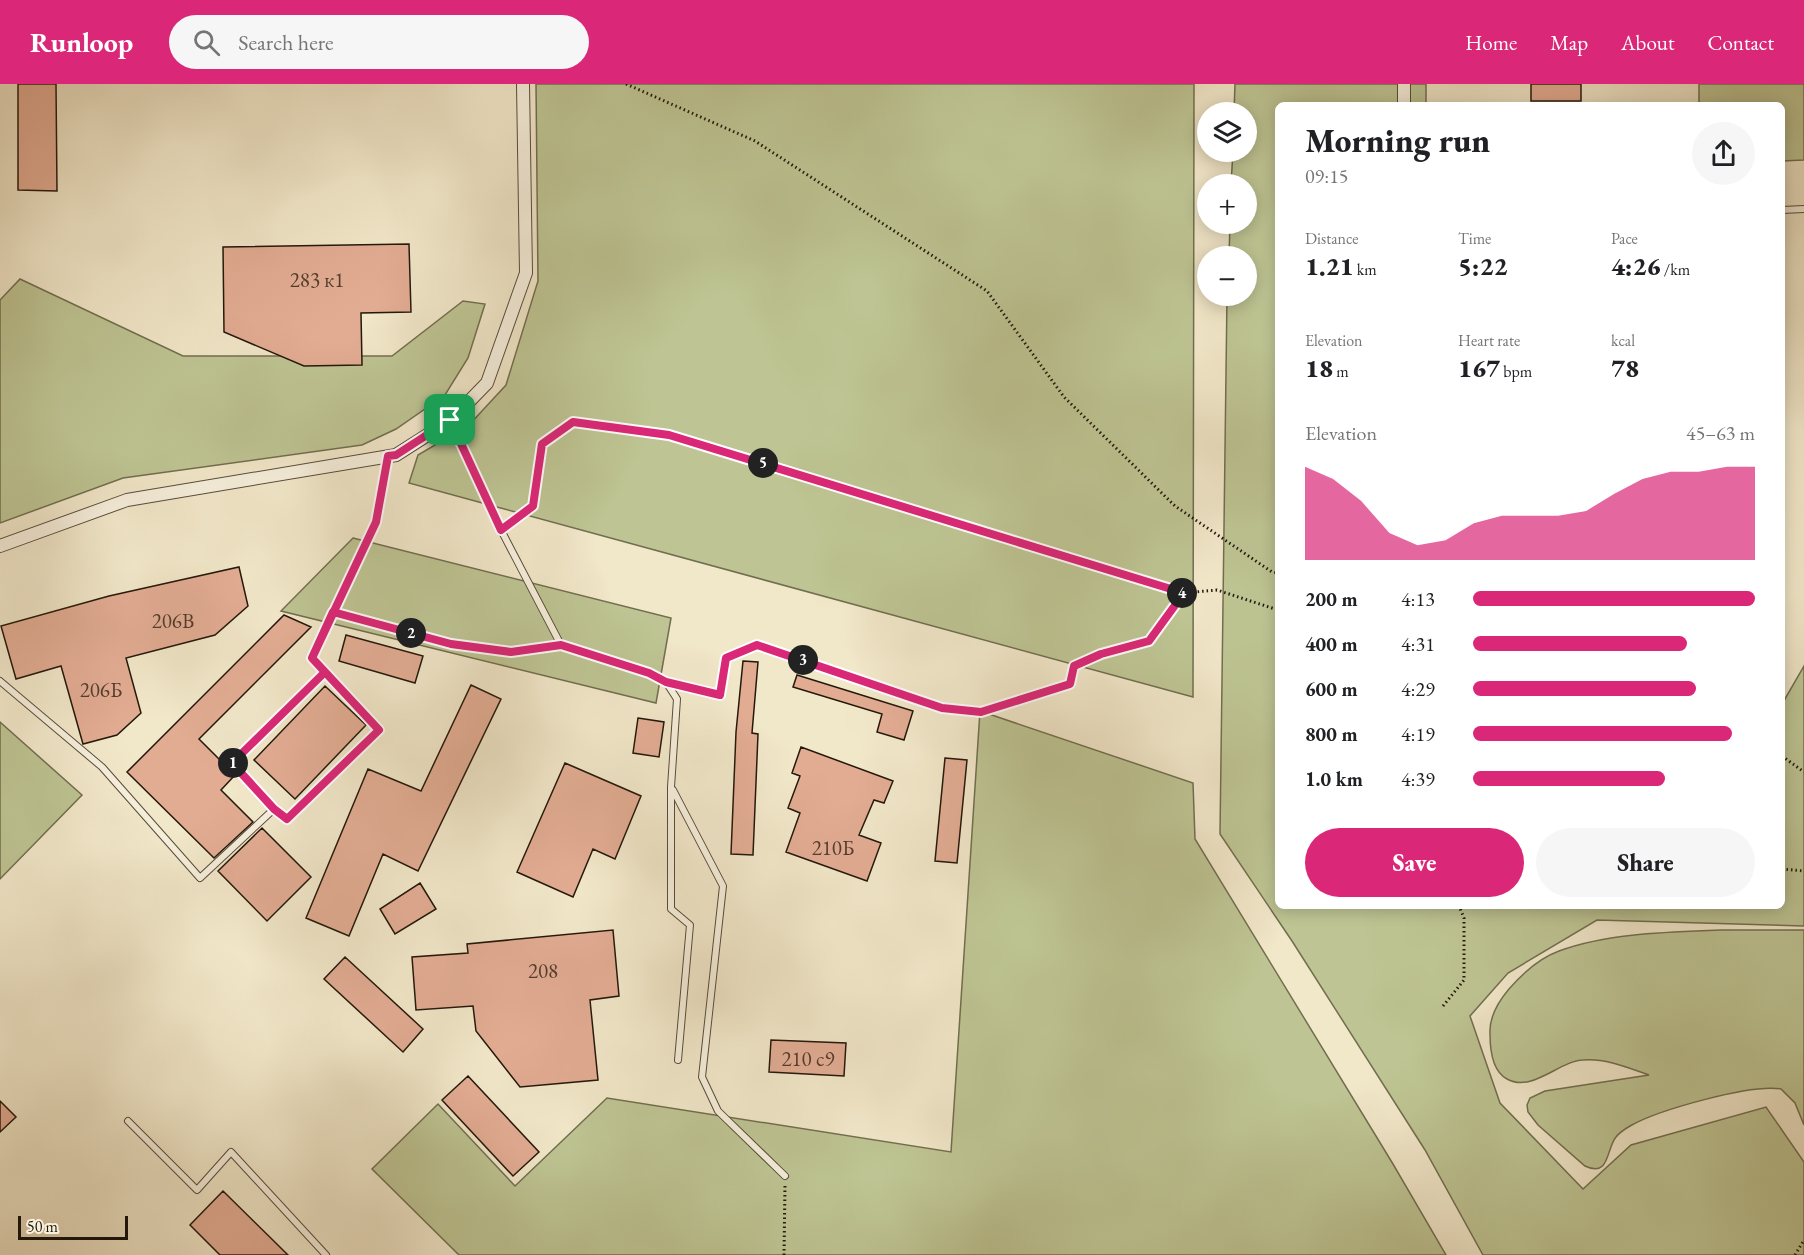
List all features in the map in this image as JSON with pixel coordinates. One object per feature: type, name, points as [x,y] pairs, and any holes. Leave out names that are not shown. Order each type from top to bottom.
[{"type":"street","points":[[0,546],[127,500],[396,455],[450,420],[487,383],[526,273],[523,84]]},
{"type":"street","points":[[1404,84],[1404,102]]},
{"type":"lane","points":[[1785,210],[1804,209]]},
{"type":"lane","points":[[450,420],[501,530],[561,645]]},
{"type":"lane","points":[[325,672],[232,763],[274,809],[287,819],[379,730],[312,658],[376,522],[388,456]]},
{"type":"lane","points":[[333,612],[451,644],[511,652],[561,645],[649,673],[666,682],[720,695]]},
{"type":"lane","points":[[0,681],[102,767],[200,878],[274,809]]},
{"type":"lane","points":[[666,682],[677,699],[671,787],[671,909],[690,925],[678,1060]]},
{"type":"lane","points":[[671,787],[723,886],[702,1077],[718,1111],[785,1176]]},
{"type":"lane","points":[[128,1121],[197,1190],[231,1152],[326,1255]]},
{"type":"path","points":[[626,84],[755,141],[987,291],[1064,397],[1175,506],[1275,572]]},
{"type":"path","points":[[501,530],[533,506],[542,444],[573,422],[669,435],[1184,593],[1217,590],[1275,609]]},
{"type":"path","points":[[720,695],[726,658],[757,645],[942,708],[981,712],[1070,684],[1074,666],[1101,654],[1149,641],[1184,593]]},
{"type":"path","points":[[1785,758],[1804,772]]},
{"type":"path","points":[[1785,868],[1804,871]]},
{"type":"path","points":[[1443,1006],[1464,980],[1464,918],[1460,909]]},
{"type":"path","points":[[784,1255],[785,1176]]},
{"type":"path","points":[[1795,1255],[1804,1240]]},
{"type":"green space","points":[[536,84],[1194,84],[1193,697],[409,483],[418,455],[469,425],[506,385],[538,281]]},
{"type":"green space","points":[[1235,84],[1426,84],[1426,102],[1275,102],[1275,909],[1785,909],[1785,699],[1804,666],[1804,926],[1597,920],[1508,973],[1470,1016],[1500,1103],[1583,1189],[1631,1145],[1766,1107],[1804,1162],[1804,1255],[1483,1255],[1425,1150],[1292,941],[1220,834],[1227,306],[1257,306],[1257,246],[1229,246],[1230,234],[1257,234],[1257,174],[1232,174],[1232,162],[1257,162],[1257,102],[1234,102]]},
{"type":"green space","points":[[1699,84],[1804,84],[1804,160],[1785,161],[1785,102],[1699,102]]},
{"type":"green space","points":[[20,279],[183,356],[392,356],[463,301],[485,304],[468,358],[445,395],[396,429],[362,445],[123,478],[0,523],[0,300]]},
{"type":"green space","points":[[353,538],[671,618],[656,703],[281,611]]},
{"type":"green space","points":[[980,711],[1193,783],[1195,839],[1446,1255],[459,1255],[372,1169],[438,1104],[515,1186],[607,1098],[951,1152]]},
{"type":"green space","points":[[0,722],[82,795],[0,879]]},
{"type":"green space","points":[[1720,930],[1804,930],[1804,1125],[1795,1103],[1781,1089],[1748,1090],[1682,1106],[1630,1126],[1616,1137],[1603,1165],[1593,1169],[1585,1166],[1538,1125],[1528,1112],[1527,1105],[1530,1098],[1545,1091],[1649,1075],[1609,1062],[1583,1060],[1565,1065],[1526,1082],[1507,1079],[1495,1065],[1491,1046],[1491,1022],[1498,1005],[1509,989],[1526,972],[1538,962],[1559,951],[1597,940],[1618,937]]},
{"type":"building","points":[[18,84],[56,84],[57,191],[18,190]]},
{"type":"building","points":[[1531,84],[1581,84],[1581,101],[1531,101]]},
{"type":"building","points":[[409,244],[411,312],[361,313],[362,365],[304,366],[224,332],[223,247]]},
{"type":"building","points":[[239,567],[248,606],[215,635],[126,658],[141,713],[117,735],[83,744],[61,666],[16,679],[1,626],[109,596]]},
{"type":"building","points":[[284,615],[311,627],[199,739],[235,775],[221,790],[253,822],[214,858],[127,772]]},
{"type":"building","points":[[346,635],[423,656],[415,683],[339,661]]},
{"type":"building","points":[[743,661],[758,662],[752,733],[758,734],[753,855],[731,854],[736,732]]},
{"type":"building","points":[[797,675],[913,711],[904,740],[877,732],[882,714],[793,687]]},
{"type":"building","points":[[471,685],[501,699],[418,871],[383,854],[349,936],[306,918],[368,769],[421,791]]},
{"type":"building","points":[[325,686],[366,725],[295,799],[254,760]]},
{"type":"building","points":[[638,718],[664,722],[659,757],[633,753]]},
{"type":"building","points":[[801,747],[893,781],[884,803],[874,800],[859,835],[881,843],[867,881],[786,852],[800,813],[788,808],[800,776],[792,773]]},
{"type":"building","points":[[945,758],[967,760],[957,863],[935,861]]},
{"type":"building","points":[[565,763],[641,796],[615,859],[593,849],[573,897],[517,872]]},
{"type":"building","points":[[262,828],[311,877],[267,921],[218,871]]},
{"type":"building","points":[[420,883],[436,909],[395,934],[380,909]]},
{"type":"building","points":[[613,930],[619,996],[590,1000],[598,1080],[520,1087],[476,1031],[473,1006],[416,1010],[412,957],[468,953],[467,944]]},
{"type":"building","points":[[345,957],[423,1029],[403,1052],[324,979]]},
{"type":"building","points":[[771,1040],[846,1043],[844,1076],[769,1072]]},
{"type":"building","points":[[468,1076],[539,1152],[513,1176],[442,1100]]},
{"type":"building","points":[[0,1101],[16,1117],[0,1132]]},
{"type":"building","points":[[223,1191],[288,1255],[220,1255],[190,1225]]},
{"type":"route","points":[[450,420],[396,455],[388,456],[376,522],[333,612],[312,658],[325,672],[232,763],[274,809],[287,819],[379,730],[312,658],[333,612],[451,644],[511,652],[561,645],[649,673],[666,682],[720,695],[726,658],[757,645],[942,708],[981,712],[1070,684],[1074,666],[1101,654],[1149,641],[1184,593],[669,435],[573,422],[542,444],[533,506],[501,530],[450,420]]}]
